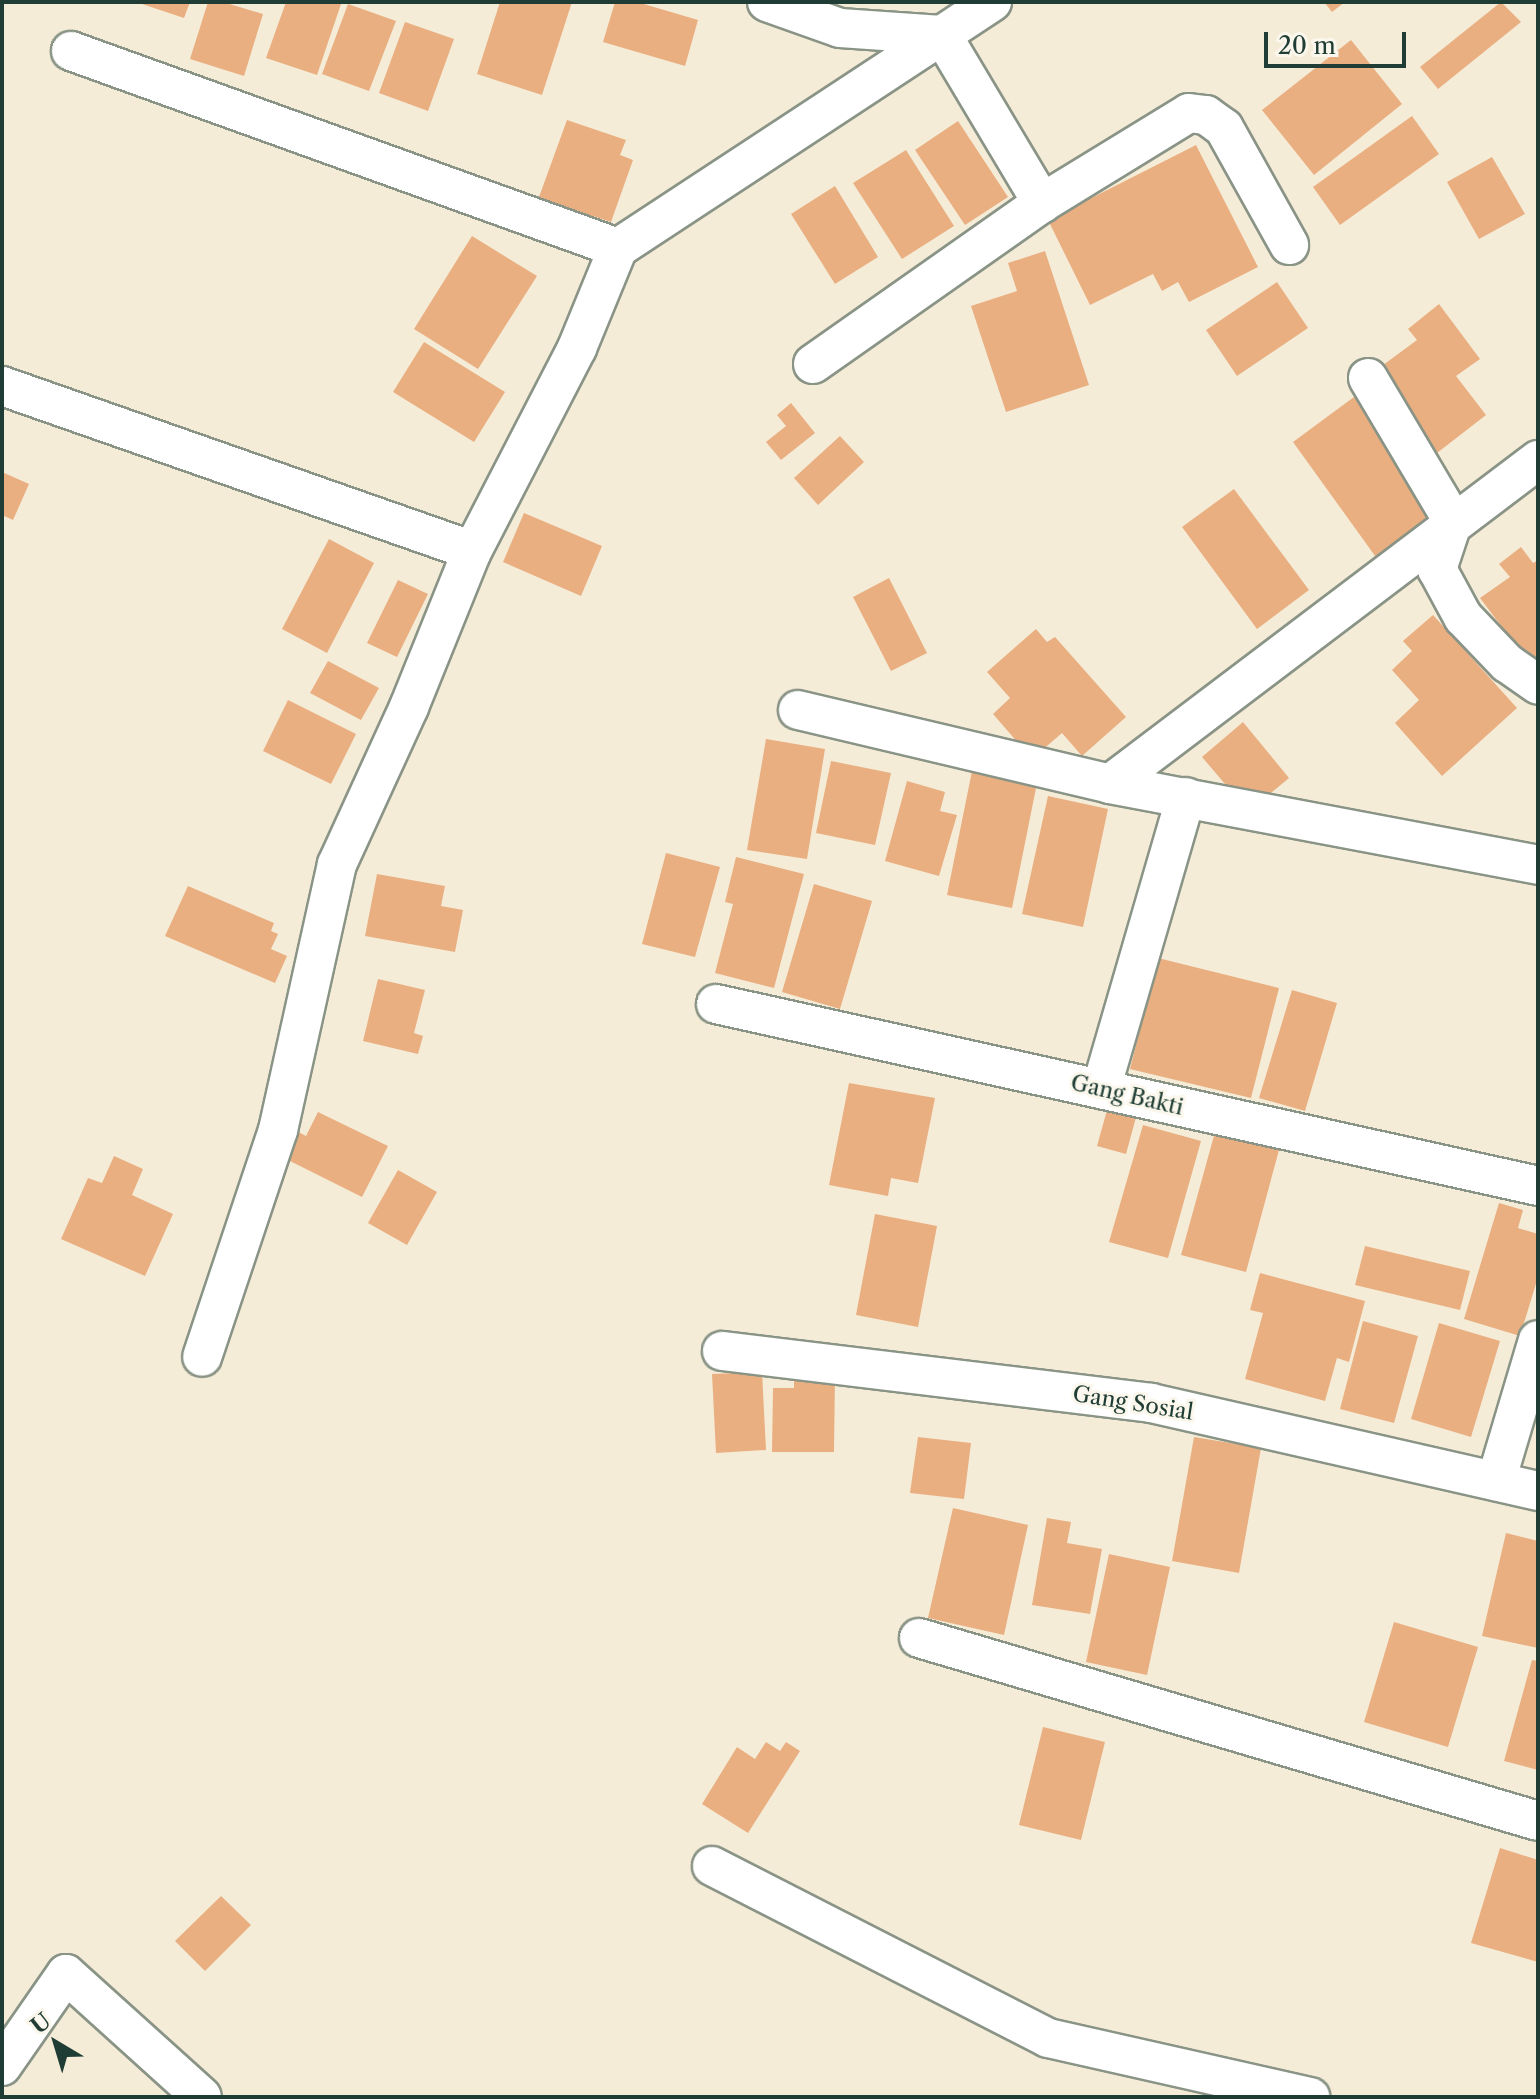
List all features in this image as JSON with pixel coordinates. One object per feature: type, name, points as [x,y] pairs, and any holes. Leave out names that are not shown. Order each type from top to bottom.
[{"type":"street","points":[[767,2],[840,28],[942,35]]},
{"type":"street","points":[[202,1357],[278,1130],[337,864],[409,707],[472,551],[577,348],[618,248],[992,2]]},
{"type":"street","points":[[942,35],[1042,203]]},
{"type":"street","points":[[71,51],[618,248]]},
{"type":"street","points":[[813,364],[1042,203],[1189,113],[1206,115],[1224,128],[1289,245]]},
{"type":"street","points":[[1368,378],[1453,521],[1437,569],[1463,617],[1507,663],[1538,685]]},
{"type":"street","points":[[2,386],[472,551]]},
{"type":"street","points":[[1110,784],[1453,521],[1538,460]]},
{"type":"street","points":[[798,710],[1110,784],[1538,865]]},
{"type":"street","points":[[1101,1089],[1186,797]]},
{"type":"street","name":"Gang Bakti","points":[[716,1004],[1538,1186]]},
{"type":"street","points":[[1496,1481],[1538,1340]]},
{"type":"street","name":"Gang Sosial","points":[[722,1351],[1151,1403],[1538,1491]]},
{"type":"street","points":[[919,1638],[1538,1821]]},
{"type":"street","points":[[712,1866],[1048,2038],[1310,2097]]},
{"type":"street","points":[[2,2066],[66,1974],[202,2097]]},
{"type":"building","points":[[136,2],[190,2],[184,18]]},
{"type":"building","points":[[208,2],[223,2],[263,14],[244,76],[190,59]]},
{"type":"building","points":[[286,2],[341,4],[317,75],[266,58]]},
{"type":"building","points":[[500,2],[572,2],[542,95],[477,74]]},
{"type":"building","points":[[615,2],[637,2],[698,20],[685,66],[603,42]]},
{"type":"building","points":[[1324,2],[1345,2],[1332,12]]},
{"type":"building","points":[[1501,2],[1521,22],[1438,89],[1420,67]]},
{"type":"building","points":[[348,4],[396,21],[369,91],[322,74]]},
{"type":"building","points":[[405,22],[454,39],[428,111],[379,93]]},
{"type":"building","points":[[1351,40],[1402,104],[1314,175],[1262,110]]},
{"type":"building","points":[[1412,116],[1439,154],[1340,225],[1313,187]]},
{"type":"building","points":[[567,120],[626,140],[620,155],[633,160],[611,222],[593,216],[589,226],[535,208]]},
{"type":"building","points":[[958,121],[1008,197],[965,225],[915,150]]},
{"type":"building","points":[[1196,145],[1258,267],[1189,302],[1178,282],[1162,291],[1153,274],[1090,305],[1048,220]]},
{"type":"building","points":[[906,150],[954,226],[902,259],[853,183]]},
{"type":"building","points":[[1492,157],[1525,214],[1479,239],[1447,182]]},
{"type":"building","points":[[835,186],[878,257],[835,284],[791,214]]},
{"type":"building","points":[[472,236],[537,276],[478,369],[414,329]]},
{"type":"building","points":[[1045,251],[1089,385],[1006,412],[971,306],[1017,291],[1008,263]]},
{"type":"building","points":[[1277,282],[1308,328],[1237,376],[1206,330]]},
{"type":"building","points":[[1439,304],[1480,359],[1456,376],[1486,415],[1437,453],[1375,371],[1417,340],[1408,329]]},
{"type":"building","points":[[424,342],[505,392],[474,442],[393,392]]},
{"type":"building","points":[[1354,397],[1439,515],[1378,560],[1293,442]]},
{"type":"building","points":[[791,403],[815,433],[781,460],[766,442],[786,426],[777,415]]},
{"type":"building","points":[[840,436],[864,462],[818,505],[794,478]]},
{"type":"building","points":[[2,472],[29,484],[13,520],[2,515]]},
{"type":"building","points":[[1234,489],[1309,590],[1257,629],[1182,527]]},
{"type":"building","points":[[524,513],[602,546],[581,596],[503,562]]},
{"type":"building","points":[[329,539],[374,563],[327,653],[282,629]]},
{"type":"building","points":[[1521,547],[1533,563],[1538,560],[1538,669],[1535,671],[1480,598],[1510,577],[1499,564]]},
{"type":"building","points":[[889,578],[927,653],[891,671],[853,597]]},
{"type":"building","points":[[398,580],[428,594],[397,657],[367,643]]},
{"type":"building","points":[[1433,615],[1517,708],[1442,776],[1395,723],[1419,700],[1392,670],[1412,651],[1403,641]]},
{"type":"building","points":[[1036,629],[1047,642],[1055,637],[1126,717],[1082,756],[1062,733],[1032,759],[993,714],[1010,698],[987,672]]},
{"type":"building","points":[[328,661],[379,688],[361,720],[310,693]]},
{"type":"building","points":[[288,700],[356,734],[331,784],[263,751]]},
{"type":"building","points":[[1243,722],[1289,778],[1259,803],[1231,791],[1202,757]]},
{"type":"building","points":[[766,739],[825,749],[807,859],[747,850]]},
{"type":"building","points":[[831,761],[891,773],[875,845],[816,833]]},
{"type":"building","points":[[973,766],[1038,778],[1012,908],[947,895]]},
{"type":"building","points":[[907,781],[945,792],[940,811],[957,815],[939,876],[885,861]]},
{"type":"building","points":[[1048,796],[1108,809],[1083,927],[1022,914]]},
{"type":"building","points":[[666,853],[720,867],[695,957],[642,944]]},
{"type":"building","points":[[736,857],[804,874],[774,988],[715,973],[733,904],[725,902]]},
{"type":"building","points":[[377,874],[445,886],[441,906],[463,910],[455,952],[365,936]]},
{"type":"building","points":[[814,884],[872,901],[840,1009],[782,992]]},
{"type":"building","points":[[188,886],[274,923],[271,931],[278,934],[271,949],[287,956],[275,983],[165,936]]},
{"type":"building","points":[[1158,958],[1279,988],[1251,1098],[1130,1069]]},
{"type":"building","points":[[378,979],[425,990],[414,1033],[423,1036],[418,1054],[363,1041]]},
{"type":"building","points":[[1292,990],[1337,1003],[1305,1111],[1259,1098]]},
{"type":"building","points":[[849,1083],[935,1098],[918,1183],[891,1178],[888,1196],[829,1185]]},
{"type":"building","points":[[1109,1103],[1138,1110],[1126,1154],[1097,1146]]},
{"type":"building","points":[[318,1112],[388,1146],[362,1197],[276,1154],[289,1127],[306,1136]]},
{"type":"building","points":[[1143,1125],[1201,1141],[1168,1258],[1109,1242]]},
{"type":"building","points":[[1215,1132],[1279,1150],[1246,1272],[1181,1255]]},
{"type":"building","points":[[114,1156],[143,1169],[132,1195],[173,1214],[145,1276],[61,1239],[88,1178],[102,1183]]},
{"type":"building","points":[[398,1170],[437,1192],[407,1245],[368,1223]]},
{"type":"building","points":[[1499,1203],[1523,1210],[1518,1228],[1538,1234],[1538,1277],[1520,1336],[1464,1319]]},
{"type":"building","points":[[875,1214],[937,1226],[918,1327],[856,1315]]},
{"type":"building","points":[[1365,1246],[1470,1271],[1460,1310],[1355,1285]]},
{"type":"building","points":[[1260,1273],[1365,1301],[1349,1362],[1337,1358],[1325,1401],[1245,1379],[1263,1313],[1250,1310]]},
{"type":"building","points":[[1363,1321],[1418,1336],[1394,1423],[1340,1409]]},
{"type":"building","points":[[1439,1323],[1500,1341],[1471,1437],[1411,1419]]},
{"type":"building","points":[[762,1372],[766,1450],[716,1453],[712,1374]]},
{"type":"building","points":[[835,1375],[834,1452],[772,1452],[773,1388],[794,1388],[794,1376]]},
{"type":"building","points":[[918,1437],[971,1443],[964,1499],[910,1493]]},
{"type":"building","points":[[1194,1437],[1261,1448],[1239,1573],[1172,1561]]},
{"type":"building","points":[[953,1508],[1028,1525],[1004,1635],[928,1618]]},
{"type":"building","points":[[1047,1518],[1071,1522],[1067,1543],[1102,1549],[1090,1614],[1032,1605]]},
{"type":"building","points":[[1506,1533],[1538,1541],[1538,1648],[1482,1636]]},
{"type":"building","points":[[1109,1554],[1170,1567],[1147,1675],[1086,1662]]},
{"type":"building","points":[[1394,1622],[1478,1647],[1448,1747],[1364,1722]]},
{"type":"building","points":[[1532,1660],[1538,1661],[1538,1770],[1504,1761]]},
{"type":"building","points":[[1043,1727],[1105,1742],[1081,1840],[1019,1825]]},
{"type":"building","points":[[766,1742],[780,1751],[786,1742],[800,1751],[748,1833],[702,1804],[737,1747],[755,1759]]},
{"type":"building","points":[[1500,1848],[1538,1860],[1538,1962],[1471,1943]]},
{"type":"building","points":[[221,1896],[251,1925],[205,1971],[175,1941]]}]
